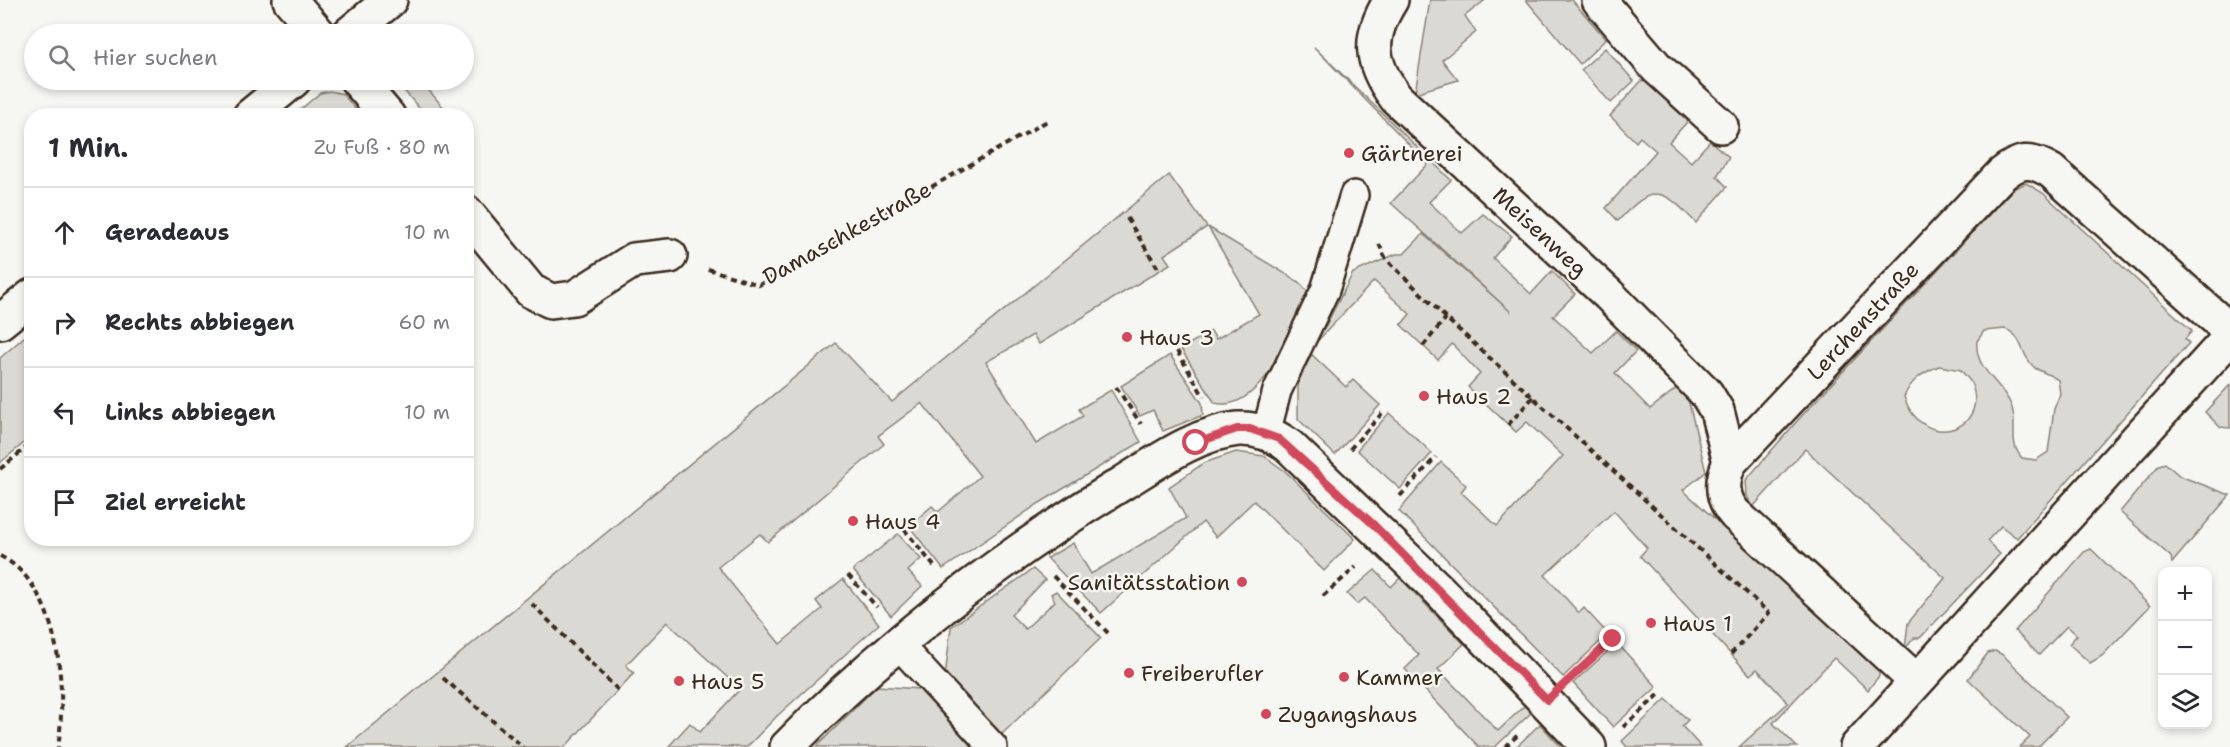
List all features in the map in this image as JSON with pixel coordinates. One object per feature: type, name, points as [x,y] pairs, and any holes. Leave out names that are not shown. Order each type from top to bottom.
[{"type":"street","points":[[290,0],[310,24]]},
{"type":"street","points":[[361,24],[390,0]]},
{"type":"street","name":"Meisenweg","points":[[1391,0],[1378,25],[1373,44],[1383,81],[1396,98],[1608,294],[1706,393],[1717,411],[1730,462]]},
{"type":"street","points":[[1599,0],[1657,68],[1721,126]]},
{"type":"street","points":[[260,108],[282,90]]},
{"type":"street","points":[[365,90],[380,108]]},
{"type":"street","name":"Lerchenstraße","points":[[1730,462],[2001,175],[2022,162],[2030,160],[2050,171],[2230,331]]},
{"type":"street","points":[[474,222],[531,291],[551,301],[574,298],[634,260],[670,256]]},
{"type":"street","points":[[0,322],[24,302]]},
{"type":"street","points":[[1857,747],[2230,338]]},
{"type":"street","points":[[787,747],[854,682],[898,644],[1083,508],[1164,458],[1212,435],[1250,429],[1279,439],[1374,525],[1547,700],[1589,747]]},
{"type":"street","points":[[1730,462],[1724,474],[1723,488],[1727,505],[1916,681]]},
{"type":"lane","points":[[1266,433],[1277,391],[1325,290],[1354,195]]},
{"type":"lane","points":[[898,644],[993,747]]},
{"type":"path","name":"Damaschkestraße","points":[[670,256],[759,285],[1049,120]]},
{"type":"path","points":[[1354,195],[1386,259],[1446,318],[1769,613],[1731,654]]},
{"type":"path","points":[[1127,218],[1159,270]]},
{"type":"path","points":[[1423,346],[1446,318]]},
{"type":"path","points":[[1176,351],[1226,432]]},
{"type":"path","points":[[1508,425],[1534,396]]},
{"type":"path","points":[[1323,478],[1385,410]]},
{"type":"path","points":[[0,470],[24,450]]},
{"type":"path","points":[[1374,525],[1436,457]]},
{"type":"path","points":[[1026,548],[1108,633]]},
{"type":"path","points":[[0,556],[13,563],[26,577],[54,634],[60,678],[58,747]]},
{"type":"path","points":[[532,604],[618,690]]},
{"type":"path","points":[[1547,700],[1613,639]]},
{"type":"path","points":[[443,678],[523,747]]},
{"type":"path","points":[[1618,732],[1662,692]]},
{"type":"shaded area","points":[[1430,0],[1485,0],[1465,16],[1476,32],[1442,60],[1458,80],[1415,93]]},
{"type":"shaded area","points":[[1526,0],[1572,0],[1606,39],[1580,64]]},
{"type":"shaded area","points":[[1314,47],[1451,180],[1429,202],[1462,233],[1483,214],[1512,236],[1493,258],[1531,294],[1552,271],[1575,294],[1553,316],[1593,353],[1616,331],[1636,351],[1615,373],[1650,409],[1677,388],[1688,399],[1706,472],[1683,490],[1879,669],[1879,676],[1868,690],[1834,658],[1773,723],[1797,747],[1739,747],[1788,703],[1757,669],[1750,675],[1640,556],[1647,548],[1614,511],[1545,575],[1579,613],[1584,608],[1608,634],[1563,677],[1399,511],[1441,462],[1466,485],[1461,492],[1497,526],[1563,456],[1527,422],[1516,432],[1468,387],[1480,374],[1452,344],[1438,360],[1401,325],[1410,314],[1374,281],[1308,351],[1346,387],[1353,380],[1380,405],[1335,455],[1298,419],[1298,380],[1310,358],[1305,351],[1326,325],[1353,273],[1396,254],[1404,254],[1423,234],[1511,312],[1391,203],[1428,164]]},
{"type":"shaded area","points":[[1605,48],[1634,81],[1611,103],[1581,70]]},
{"type":"shaded area","points":[[1643,79],[1688,121],[1669,142],[1691,162],[1710,141],[1729,157],[1717,176],[1727,187],[1696,223],[1675,202],[1658,194],[1641,200],[1618,221],[1606,208],[1656,151],[1640,137],[1636,142],[1610,116]]},
{"type":"shaded area","points":[[404,90],[429,90],[444,108],[419,108]]},
{"type":"shaded area","points":[[330,91],[343,94],[354,108],[302,108],[320,93]]},
{"type":"shaded area","points":[[1169,175],[1207,227],[1164,255],[1170,264],[1039,344],[1033,335],[986,362],[1036,444],[1083,416],[1079,409],[1111,390],[1141,442],[1038,504],[943,569],[909,526],[932,506],[938,512],[980,476],[922,403],[878,436],[884,444],[768,542],[760,534],[718,567],[780,644],[822,609],[816,601],[843,579],[879,624],[777,716],[747,747],[669,746],[690,723],[700,732],[740,689],[667,622],[626,665],[634,673],[565,747],[347,747],[836,343],[892,402]]},
{"type":"shaded area","points":[[2026,183],[2043,193],[2192,331],[2185,339],[2189,343],[2017,538],[2001,526],[1987,541],[2000,554],[1920,638],[1914,638],[1905,649],[1908,623],[1945,578],[1805,449],[1753,507],[1747,496],[1746,480],[1798,420],[2013,189]],"holes":[[[2005,329],[2016,336],[2035,368],[2058,380],[2060,394],[2054,409],[2048,452],[2036,460],[2022,458],[2018,452],[2014,439],[2011,405],[1984,368],[1977,351],[1977,341],[1984,331]],[[1939,366],[1961,370],[1972,385],[1975,401],[1971,414],[1963,424],[1952,429],[1938,430],[1925,425],[1913,414],[1904,397],[1918,378]]]},
{"type":"shaded area","points":[[1208,227],[1299,282],[1308,292],[1309,300],[1284,350],[1272,368],[1260,384],[1246,396],[1231,403],[1215,403],[1181,349],[1211,331],[1216,339],[1259,314]]},
{"type":"shaded area","points":[[24,337],[24,443],[0,463],[0,358]]},
{"type":"shaded area","points":[[1170,355],[1202,403],[1203,415],[1163,431],[1153,410],[1140,416],[1121,386]]},
{"type":"shaded area","points":[[2230,385],[2230,428],[2220,427],[2205,412]]},
{"type":"shaded area","points":[[1389,413],[1432,453],[1400,489],[1357,450]]},
{"type":"shaded area","points":[[1236,452],[1264,456],[1285,471],[1355,539],[1324,571],[1254,501],[1216,537],[1203,522],[1101,613],[1047,558],[1073,543],[1091,574],[1186,518],[1169,487],[1204,463]]},
{"type":"shaded area","points":[[2165,463],[2180,476],[2230,495],[2172,563],[2171,557],[2120,512],[2159,465]]},
{"type":"shaded area","points":[[898,534],[921,559],[908,571],[922,586],[891,616],[853,570]]},
{"type":"shaded area","points":[[2091,549],[2150,606],[2102,656],[2090,663],[2069,644],[2077,635],[2067,626],[2039,655],[2015,631],[2084,552]]},
{"type":"shaded area","points":[[1033,569],[1045,580],[1011,615],[1025,629],[1055,601],[1051,594],[1056,591],[1101,638],[1000,736],[945,677],[951,627]]},
{"type":"shaded area","points":[[1375,570],[1391,587],[1400,578],[1464,644],[1438,669],[1498,731],[1524,706],[1532,712],[1495,747],[1479,747],[1405,669],[1419,655],[1365,598],[1357,604],[1347,594]]},
{"type":"shaded area","points":[[1617,643],[1657,687],[1613,727],[1573,683]]},
{"type":"shaded area","points":[[1995,651],[2003,655],[2067,717],[2038,747],[2020,747],[2030,737],[1968,679],[1988,653]]},
{"type":"shaded area","points":[[877,686],[920,689],[974,747],[816,747]]},
{"type":"shaded area","points":[[1666,699],[1688,720],[1682,726],[1701,747],[1627,747],[1622,741]]},
{"type":"shaded area","points":[[1540,724],[1561,747],[1516,747]]},
{"type":"place","name":"Gärtnerei","points":[[1349,153]]},
{"type":"place","name":"Haus 3","points":[[1127,337]]},
{"type":"place","name":"Haus 2","points":[[1424,396]]},
{"type":"place","name":"Haus 4","points":[[853,521]]},
{"type":"place","name":"Sanitätsstation","points":[[1242,582]]},
{"type":"place","name":"Haus 1","points":[[1651,623]]},
{"type":"place","name":"Freiberufler","points":[[1129,673]]},
{"type":"place","name":"Kammer","points":[[1344,677]]},
{"type":"place","name":"Haus 5","points":[[679,681]]},
{"type":"place","name":"Zugangshaus","points":[[1266,714]]},
{"type":"route","points":[[1196,443],[1212,435],[1237,429],[1250,429],[1279,439],[1374,525],[1547,700],[1613,639]]}]
